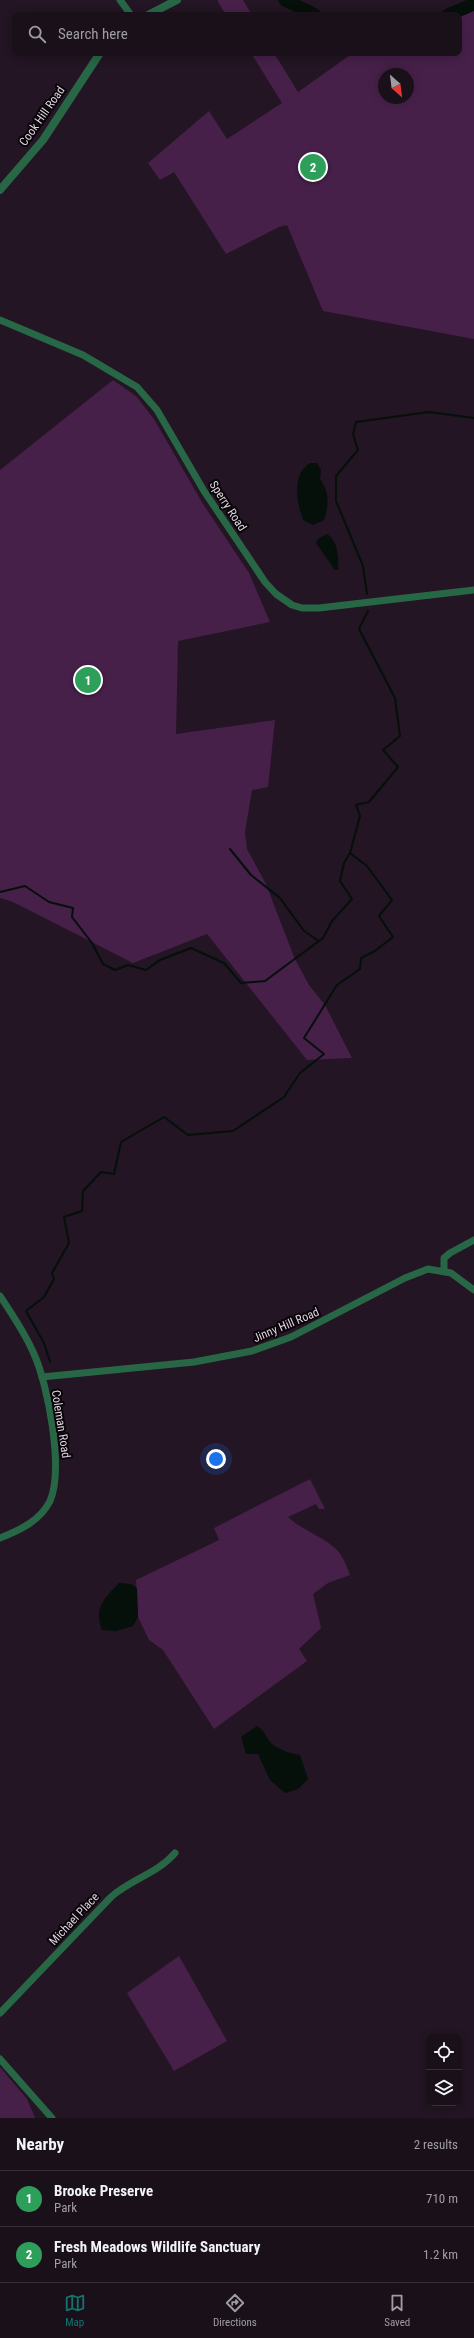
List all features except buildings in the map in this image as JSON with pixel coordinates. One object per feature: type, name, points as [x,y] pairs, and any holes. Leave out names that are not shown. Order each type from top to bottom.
[{"type":"street","points":[[120,0],[129,12]]},
{"type":"street","points":[[154,12],[177,0]]},
{"type":"street","name":"Cook Hill Road","points":[[0,190],[43,140],[98,56]]},
{"type":"street","name":"Sperry Road","points":[[0,320],[83,355],[124,378],[145,395],[169,428],[204,491],[246,555],[265,582],[285,601],[302,608],[319,608],[474,590]]},
{"type":"street","points":[[444,1271],[444,1258],[450,1253],[474,1240]]},
{"type":"street","name":"Jinny Hill Road","points":[[42,1377],[194,1362],[252,1351],[291,1337],[415,1273],[428,1270],[444,1271],[456,1276],[474,1290]]},
{"type":"street","name":"Coleman Road","points":[[0,1296],[28,1341],[42,1377],[56,1461],[54,1489],[50,1500],[37,1518],[26,1527],[0,1538]]},
{"type":"street","name":"Michael Place","points":[[0,2014],[110,1897],[128,1884],[157,1870],[175,1853]]},
{"type":"street","points":[[0,2059],[52,2118]]},
{"type":"shaded area","points":[[217,0],[243,0],[250,12],[224,12]]},
{"type":"shaded area","points":[[474,1],[474,339],[323,311],[287,225],[279,227],[226,254],[174,172],[160,180],[148,163],[209,111],[227,139],[282,103],[253,56],[276,56],[298,92],[349,56],[462,56],[462,12],[446,12]]},
{"type":"shaded area","points":[[113,380],[136,396],[154,419],[203,504],[249,573],[270,622],[178,641],[176,734],[275,720],[268,787],[252,790],[245,832],[247,849],[266,884],[294,957],[309,985],[325,1005],[352,1058],[307,1060],[207,934],[133,963],[13,902],[0,898],[0,470]]},
{"type":"shaded area","points":[[310,463],[317,463],[321,470],[320,479],[326,489],[328,499],[324,520],[313,525],[303,520],[297,489],[300,474]]},
{"type":"shaded area","points":[[327,534],[336,545],[338,570],[335,570],[316,543],[318,539]]},
{"type":"shaded area","points":[[310,1479],[325,1509],[319,1509],[316,1504],[288,1517],[300,1526],[326,1541],[337,1550],[343,1558],[350,1575],[328,1583],[313,1594],[321,1628],[299,1649],[307,1661],[214,1729],[163,1650],[149,1640],[138,1617],[136,1580],[219,1540],[214,1528]]},
{"type":"shaded area","points":[[119,1583],[131,1584],[137,1588],[138,1617],[133,1626],[116,1631],[102,1630],[99,1615],[100,1609],[105,1599]]},
{"type":"shaded area","points":[[257,1726],[277,1748],[300,1755],[308,1779],[298,1789],[285,1793],[270,1780],[258,1754],[246,1754],[241,1737]]},
{"type":"shaded area","points":[[179,1956],[227,2041],[174,2071],[127,1993]]},
{"type":"shaded area","points":[[0,2067],[27,2099],[35,2118],[0,2118]]},
{"type":"waterway","points":[[285,0],[309,12]]},
{"type":"waterway","points":[[455,12],[474,4]]},
{"type":"waterway","points":[[367,594],[363,566],[336,501],[336,476],[358,450],[353,434],[356,422],[429,412],[474,418]]},
{"type":"waterway","points":[[50,1362],[44,1343],[26,1311],[44,1297],[54,1279],[52,1273],[69,1243],[64,1217],[82,1211],[83,1191],[101,1172],[114,1174],[121,1142],[164,1117],[188,1135],[233,1131],[284,1097],[300,1073],[324,1054],[304,1038],[337,985],[360,969],[361,958],[375,951],[393,937],[379,916],[392,900],[367,866],[350,853],[360,816],[356,805],[369,802],[398,767],[383,750],[400,736],[395,698],[359,629],[368,611]]},
{"type":"waterway","points":[[230,849],[251,875],[280,898],[304,931],[319,941]]},
{"type":"waterway","points":[[0,892],[25,886],[49,902],[73,908],[72,917],[92,943],[103,964],[115,970],[128,965],[146,970],[160,960],[191,948],[224,963],[241,983],[265,981],[323,938],[332,921],[352,899],[340,881],[344,863],[350,853]]},
{"type":"place","name":"Fresh Meadows Wildlife Sanctuary","points":[[313,167]]},
{"type":"place","name":"Brooke Preserve","points":[[88,680]]}]
